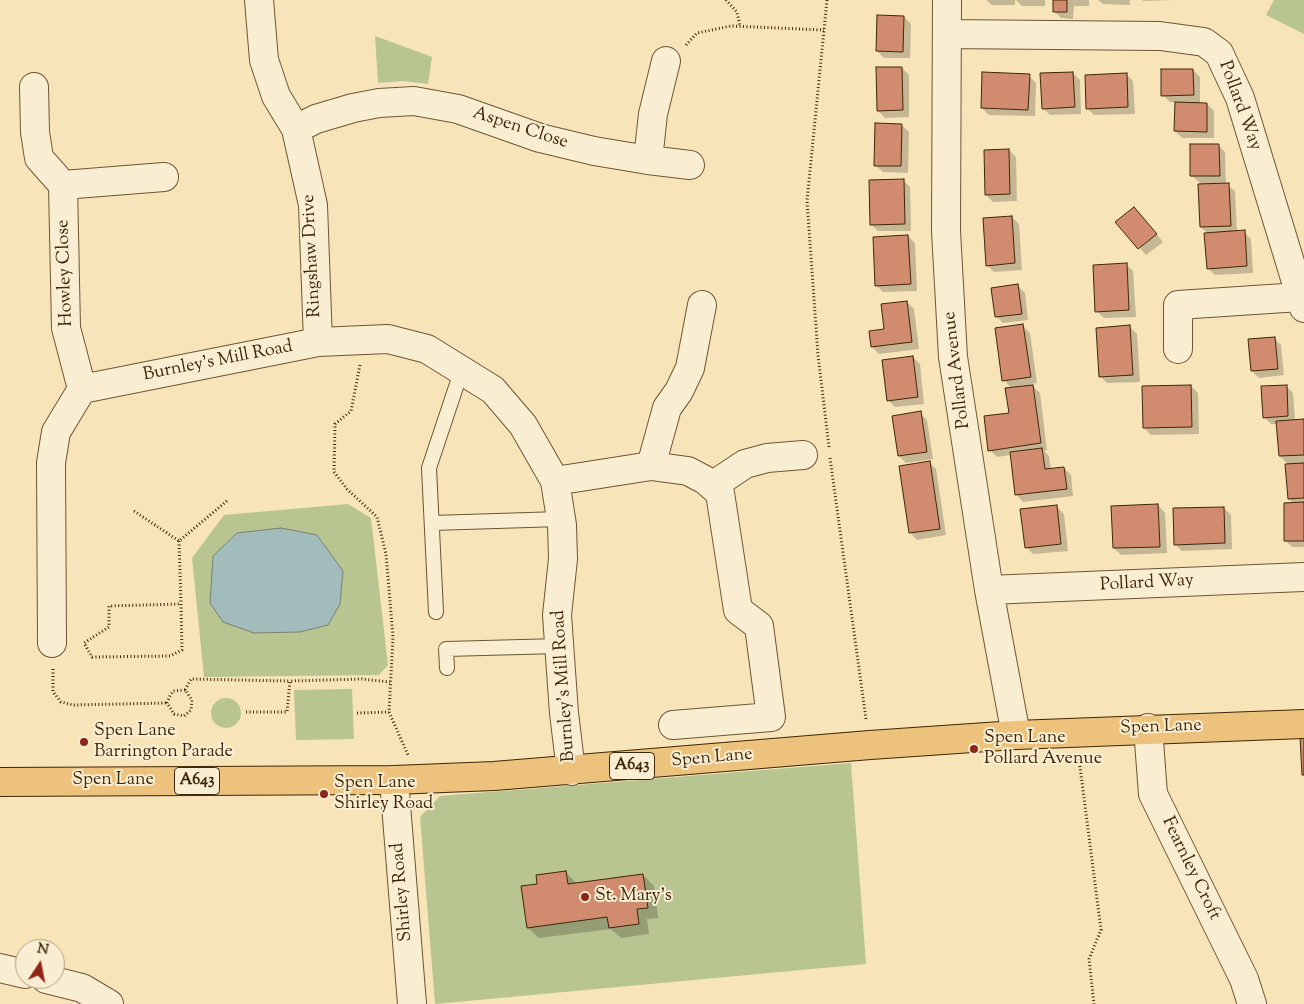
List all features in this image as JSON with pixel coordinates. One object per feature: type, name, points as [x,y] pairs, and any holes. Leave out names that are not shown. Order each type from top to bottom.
[{"type":"main road","name":"Spen Lane","points":[[0,782],[406,779],[571,771],[870,745],[1016,735],[1148,728],[1304,724]]},
{"type":"street","name":"Ringshaw Drive","points":[[259,0],[264,60],[276,96],[296,129],[313,205],[318,342]]},
{"type":"street","name":"Pollard Avenue","points":[[947,0],[946,230],[953,357],[990,590],[1016,735]]},
{"type":"street","name":"Pollard Way","points":[[947,34],[1160,36],[1204,42],[1220,53],[1240,98],[1302,302]]},
{"type":"street","points":[[648,160],[654,114],[674,54]]},
{"type":"street","points":[[34,87],[35,132],[39,158],[63,184],[164,177]]},
{"type":"street","name":"Aspen Close","points":[[296,129],[316,120],[353,108],[379,103],[414,101],[458,109],[540,138],[594,151],[690,165]]},
{"type":"street","name":"Howley Close","points":[[63,184],[66,328],[82,390]]},
{"type":"street","points":[[1178,349],[1178,305],[1302,302]]},
{"type":"street","points":[[651,466],[666,408],[679,391],[690,368],[702,305]]},
{"type":"street","name":"Burnley's Mill Road","points":[[82,390],[318,342],[388,339],[427,349],[493,390],[524,425],[555,481],[561,519],[563,559],[557,615],[571,771]]},
{"type":"street","points":[[52,643],[52,463],[56,432],[82,390]]},
{"type":"street","points":[[712,486],[745,464],[767,458],[802,455]]},
{"type":"street","points":[[555,481],[651,466],[688,471],[705,480],[720,494],[738,610],[759,626],[771,717],[673,725]]},
{"type":"street","name":"Pollard Way","points":[[990,590],[1304,577]]},
{"type":"street","name":"Fearnley Croft","points":[[1148,728],[1153,794],[1244,979],[1252,1004]]},
{"type":"street","name":"Shirley Road","points":[[406,779],[412,1004]]},
{"type":"street","points":[[0,968],[15,972]]},
{"type":"street","points":[[65,984],[82,988],[109,1004]]},
{"type":"lane","points":[[436,612],[429,468],[462,369]]},
{"type":"lane","points":[[432,522],[561,519]]},
{"type":"lane","points":[[447,668],[446,649],[559,646]]},
{"type":"path","points":[[726,0],[737,12],[740,26]]},
{"type":"path","points":[[827,0],[808,211],[818,355],[834,495],[870,745]]},
{"type":"path","points":[[674,54],[697,33],[730,26],[824,30]]},
{"type":"path","points":[[366,340],[351,411],[335,424],[334,472],[347,490],[377,517],[386,554],[393,637],[389,712],[406,779]]},
{"type":"path","points":[[179,541],[228,500]]},
{"type":"path","points":[[134,511],[179,541]]},
{"type":"path","points":[[179,541],[182,650],[170,656],[92,657],[84,643],[110,627],[109,606],[180,604]]},
{"type":"path","points":[[52,643],[54,692],[61,702],[74,705],[167,703]]},
{"type":"path","points":[[185,690],[191,679],[290,681],[362,679],[390,682]]},
{"type":"path","points":[[246,712],[287,712],[290,681]]},
{"type":"path","points":[[167,703],[174,714],[184,716],[191,710],[192,700],[185,690]]},
{"type":"path","points":[[167,703],[173,691],[185,690]]},
{"type":"path","points":[[357,713],[389,712]]},
{"type":"path","points":[[1075,732],[1101,930],[1089,959],[1094,1004]]},
{"type":"green space","points":[[1274,0],[1304,0],[1304,34],[1266,15]]},
{"type":"green space","points":[[375,36],[432,57],[428,84],[403,81],[378,83]]},
{"type":"green space","points":[[348,504],[371,518],[388,665],[379,675],[204,677],[192,558],[224,515]]},
{"type":"green space","points":[[352,689],[354,739],[296,740],[294,690]]},
{"type":"green space","points":[[226,698],[237,702],[241,713],[237,724],[226,728],[215,724],[211,713],[215,702]]},
{"type":"green space","points":[[851,763],[866,964],[435,1004],[420,817],[440,796]]},
{"type":"water","points":[[281,528],[317,535],[343,571],[340,604],[328,625],[300,632],[254,633],[223,622],[210,603],[213,556],[237,533]]},
{"type":"building","points":[[1053,0],[1067,0],[1067,12],[1053,12]]},
{"type":"building","points":[[877,15],[904,16],[903,52],[876,51]]},
{"type":"building","points":[[876,67],[902,67],[903,110],[877,111]]},
{"type":"building","points":[[1161,69],[1193,69],[1194,95],[1161,96]]},
{"type":"building","points":[[982,72],[1030,74],[1028,110],[981,108]]},
{"type":"building","points":[[1073,72],[1075,107],[1042,109],[1040,73]]},
{"type":"building","points":[[1127,73],[1128,107],[1086,109],[1085,75]]},
{"type":"building","points":[[1175,102],[1207,103],[1207,132],[1174,131]]},
{"type":"building","points":[[875,123],[902,124],[901,166],[874,166]]},
{"type":"building","points":[[1190,144],[1219,144],[1220,176],[1190,176]]},
{"type":"building","points":[[1009,149],[1010,194],[985,195],[984,150]]},
{"type":"building","points":[[904,179],[905,224],[870,225],[869,180]]},
{"type":"building","points":[[1229,183],[1231,226],[1200,227],[1198,184]]},
{"type":"building","points":[[1134,207],[1157,234],[1138,249],[1115,222]]},
{"type":"building","points":[[1012,216],[1015,263],[986,266],[983,218]]},
{"type":"building","points":[[1245,230],[1247,266],[1207,269],[1204,233]]},
{"type":"building","points":[[908,235],[911,284],[875,286],[873,237]]},
{"type":"building","points":[[1127,263],[1129,310],[1095,312],[1093,265]]},
{"type":"building","points":[[1018,284],[1022,314],[995,317],[991,288]]},
{"type":"building","points":[[907,301],[912,342],[871,347],[869,331],[884,329],[881,304]]},
{"type":"building","points":[[1023,324],[1031,377],[1002,381],[995,328]]},
{"type":"building","points":[[1130,325],[1133,375],[1099,377],[1096,328]]},
{"type":"building","points":[[1275,337],[1278,369],[1251,371],[1248,339]]},
{"type":"building","points":[[913,356],[918,397],[887,401],[882,360]]},
{"type":"building","points":[[1033,385],[1041,443],[988,451],[984,416],[1009,413],[1005,388]]},
{"type":"building","points":[[1191,385],[1192,427],[1143,428],[1142,386]]},
{"type":"building","points":[[1287,385],[1288,416],[1263,418],[1261,386]]},
{"type":"building","points":[[921,411],[927,452],[898,456],[892,416]]},
{"type":"building","points":[[1304,419],[1304,455],[1279,456],[1276,421]]},
{"type":"building","points":[[1042,448],[1045,469],[1064,467],[1067,489],[1015,495],[1010,452]]},
{"type":"building","points":[[930,461],[940,529],[909,533],[899,466]]},
{"type":"building","points":[[1304,463],[1304,498],[1288,499],[1285,464]]},
{"type":"building","points":[[1304,502],[1304,541],[1284,541],[1284,503]]},
{"type":"building","points":[[1158,504],[1160,547],[1113,548],[1111,506]]},
{"type":"building","points":[[1057,505],[1061,544],[1025,548],[1020,509]]},
{"type":"building","points":[[1224,507],[1225,543],[1174,545],[1173,508]]},
{"type":"building","points":[[1300,737],[1304,737],[1304,775],[1302,775]]},
{"type":"building","name":"St. Mary's","points":[[566,871],[568,884],[643,874],[648,908],[637,909],[639,924],[609,928],[607,917],[527,928],[521,886],[537,884],[536,875]]},
{"type":"place","name":"Spen Lane Barrington Parade","points":[[84,742]]},
{"type":"place","name":"Spen Lane Pollard Avenue","points":[[974,749]]},
{"type":"place","name":"Spen Lane Shirley Road","points":[[324,794]]},
{"type":"place","name":"St. Mary's","points":[[585,897]]}]
